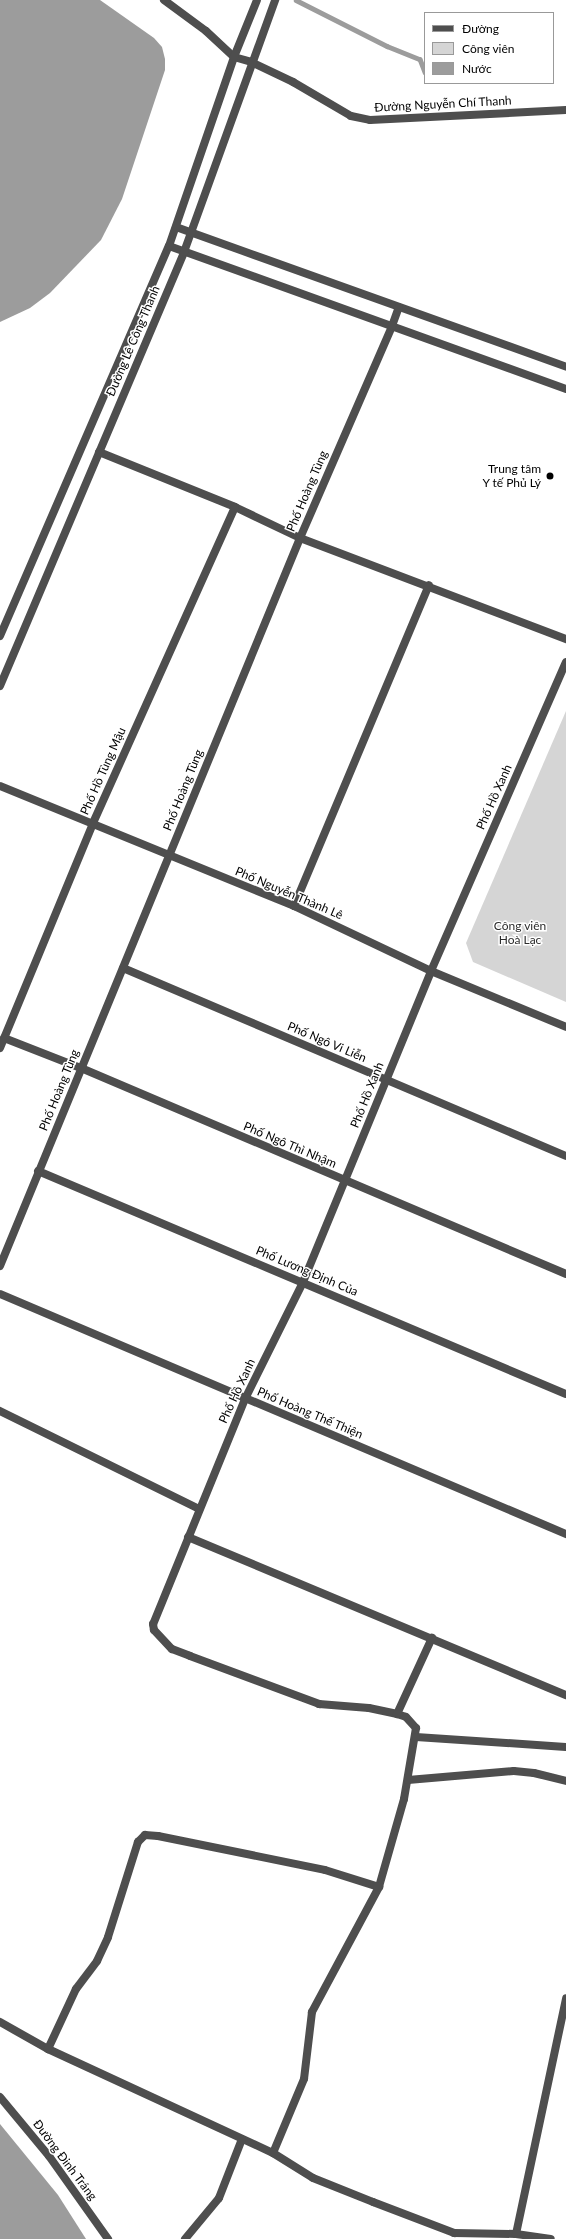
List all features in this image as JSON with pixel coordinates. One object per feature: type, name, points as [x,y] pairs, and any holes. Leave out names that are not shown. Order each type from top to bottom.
[{"type":"street","name":"Đường Nguyễn Chí Thanh","points":[[164,0],[206,31],[234,57],[251,62],[351,116],[370,120],[566,110]]},
{"type":"street","name":"Đường Lê Công Thanh","points":[[0,636],[169,246],[234,57],[257,1]]},
{"type":"street","name":"Đường Lê Công Thanh","points":[[0,686],[184,252],[273,3]]},
{"type":"street","points":[[176,227],[566,367]]},
{"type":"street","points":[[169,246],[566,389]]},
{"type":"street","name":"Phố Hoàng Tùng","points":[[0,1266],[80,1068],[123,968],[300,538],[399,307]]},
{"type":"street","points":[[99,452],[235,508],[300,538],[430,585],[566,639]]},
{"type":"street","name":"Phố Hồ Tùng Mậu","points":[[0,1048],[93,823],[235,508]]},
{"type":"street","points":[[294,906],[430,585]]},
{"type":"street","name":"Phố Hồ Xanh","points":[[397,1714],[368,1708],[319,1704],[172,1649],[157,1636],[153,1624],[245,1399],[303,1282],[431,971],[566,662]]},
{"type":"street","name":"Phố Nguyễn Thành Lê","points":[[0,786],[294,906],[431,971],[566,1027]]},
{"type":"street","name":"Phố Ngô Vi Liễn","points":[[123,968],[386,1081],[566,1156]]},
{"type":"street","name":"Phố Ngô Thì Nhậm","points":[[4,1038],[80,1068],[344,1182],[566,1274]]},
{"type":"street","name":"Phố Lương Định Của","points":[[38,1171],[566,1394]]},
{"type":"street","name":"Phố Hoàng Thế Thiện","points":[[0,1294],[566,1534]]},
{"type":"street","points":[[0,1411],[199,1509]]},
{"type":"street","points":[[188,1537],[566,1695]]},
{"type":"street","points":[[273,2153],[304,2079],[312,2012],[379,1887],[408,1780],[416,1737],[416,1728],[411,1722],[397,1714],[432,1638]]},
{"type":"street","points":[[416,1737],[566,1747]]},
{"type":"street","points":[[408,1780],[514,1771],[541,1774],[566,1781]]},
{"type":"street","points":[[48,2049],[76,1989],[97,1961],[108,1937],[138,1842],[145,1835],[158,1836],[324,1870],[379,1887]]},
{"type":"street","points":[[516,2234],[566,1998]]},
{"type":"street","points":[[0,2022],[48,2049],[273,2153],[314,2178],[453,2236],[516,2234],[551,2239]]},
{"type":"street","name":"Đường Đinh Tráng","points":[[0,2097],[49,2156],[108,2239]]},
{"type":"street","points":[[184,2239],[219,2198],[242,2139]]},
{"type":"green space","name":"Công viên Hoà Lạc","points":[[566,711],[566,1002],[473,962],[466,943]]},
{"type":"water","points":[[0,0],[100,0],[154,38],[162,47],[165,59],[165,70],[122,199],[101,240],[50,293],[30,308],[0,322]]},
{"type":"water","points":[[0,2124],[58,2195],[86,2239],[0,2239]]},
{"type":"waterway","points":[[296,0],[387,46],[420,59],[424,69]]},
{"type":"place","name":"Trung tâm Y tế Phủ Lý","points":[[550,476]]}]
